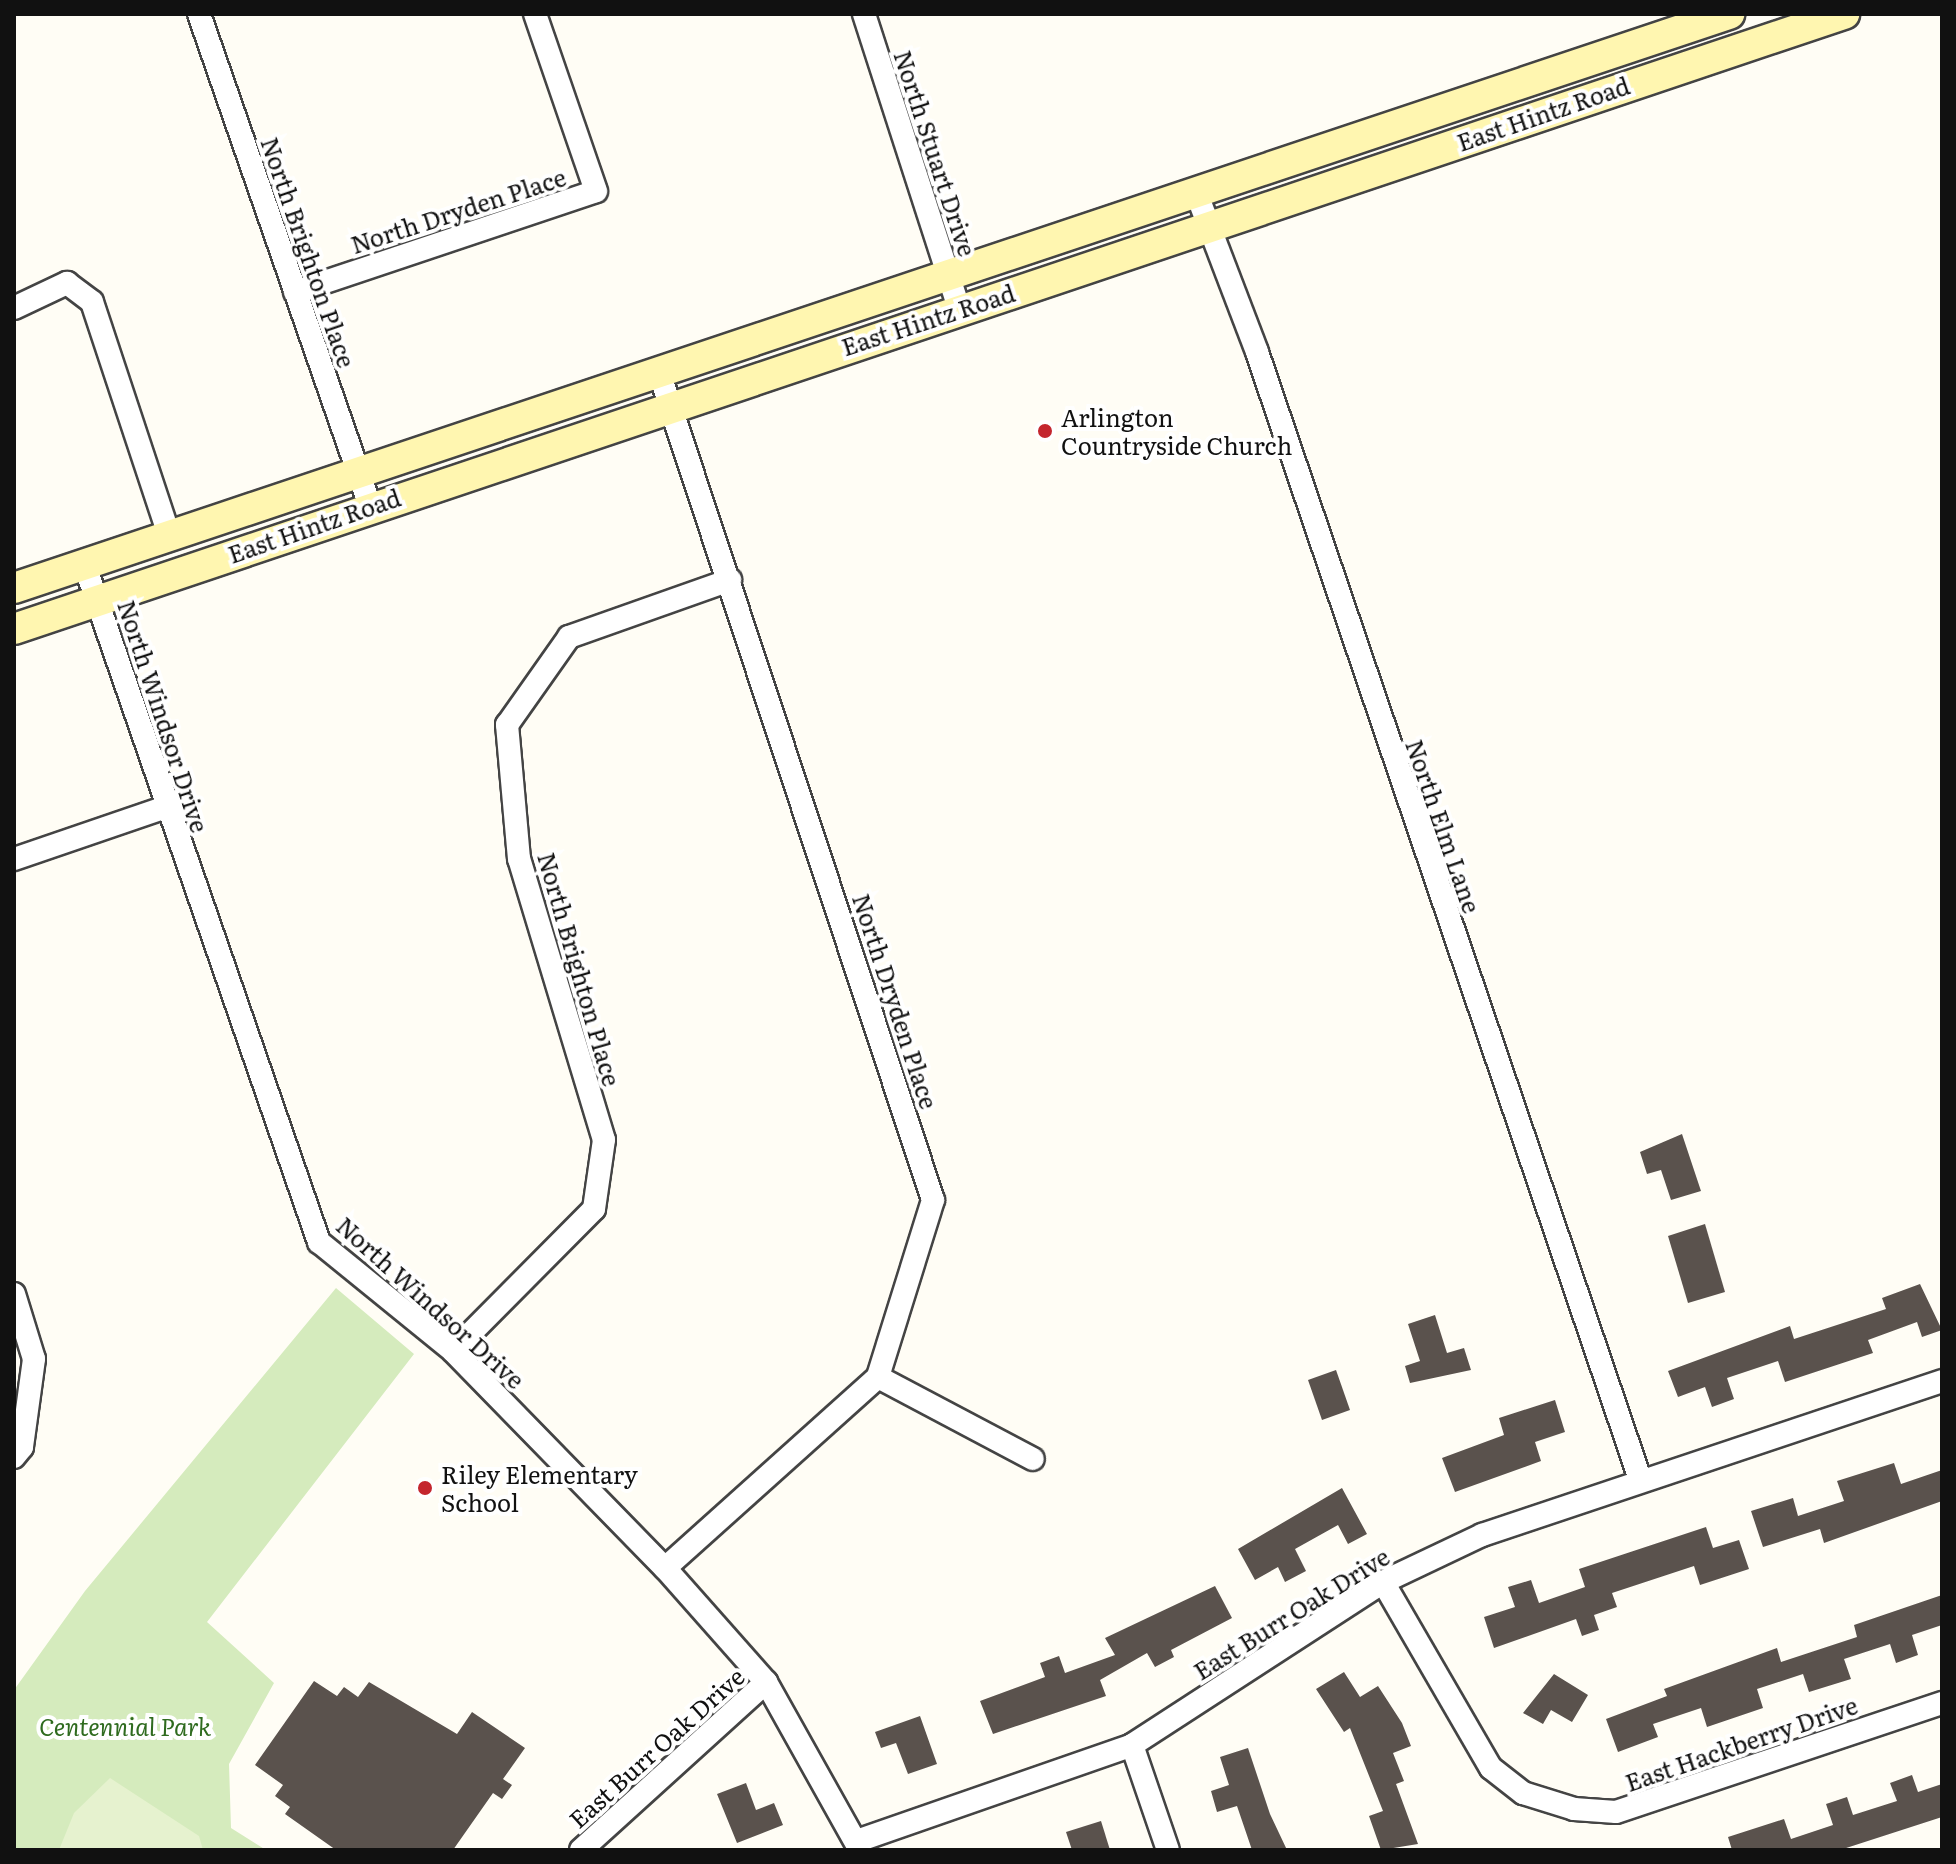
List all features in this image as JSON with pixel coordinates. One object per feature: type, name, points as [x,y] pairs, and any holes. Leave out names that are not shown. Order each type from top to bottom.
[{"type":"main road","name":"East Hintz Road","points":[[14,629],[959,308],[1844,14]]},
{"type":"main road","name":"East Hintz Road","points":[[14,588],[168,532],[659,372],[1709,17]]},
{"type":"street","name":"North Brighton Place","points":[[199,14],[370,506]]},
{"type":"street","name":"North Dryden Place","points":[[295,292],[596,191],[535,14]]},
{"type":"street","name":"North Stuart Drive","points":[[864,14],[959,308]]},
{"type":"street","points":[[1709,17],[1714,55]]},
{"type":"street","name":"North Elm Lane","points":[[1196,192],[1640,1479]]},
{"type":"street","points":[[14,308],[67,283],[92,302],[168,532]]},
{"type":"street","name":"North Dryden Place","points":[[659,372],[933,1200],[878,1377]]},
{"type":"street","name":"North Windsor Drive","points":[[84,563],[319,1242],[453,1351],[665,1568],[766,1682],[858,1846]]},
{"type":"street","name":"North Brighton Place","points":[[453,1351],[594,1209],[604,1140],[519,859],[507,725],[569,637],[730,580]]},
{"type":"street","points":[[14,859],[166,807]]},
{"type":"street","points":[[14,1294],[34,1359],[22,1389],[14,1457]]},
{"type":"street","points":[[665,1568],[878,1377],[1033,1459]]},
{"type":"street","name":"East Burr Oak Drive","points":[[858,1846],[1132,1745],[1383,1582],[1482,1535],[1640,1479],[1942,1381]]},
{"type":"street","name":"East Hackberry Drive","points":[[1383,1582],[1491,1768],[1523,1793],[1574,1809],[1616,1812],[1942,1703]]},
{"type":"street","name":"East Burr Oak Drive","points":[[581,1850],[766,1682]]},
{"type":"street","points":[[1132,1745],[1168,1850]]},
{"type":"green space","name":"Centennial Park","points":[[336,1288],[414,1354],[207,1622],[274,1683],[229,1764],[231,1828],[266,1850],[14,1850],[14,1690],[85,1591]]},
{"type":"green space","points":[[110,1778],[199,1836],[203,1850],[59,1850],[74,1813]]},
{"type":"building","points":[[1682,1134],[1701,1191],[1671,1200],[1661,1170],[1647,1174],[1640,1152]]},
{"type":"building","points":[[1705,1224],[1725,1292],[1688,1303],[1668,1236]]},
{"type":"building","points":[[1920,1284],[1942,1330],[1922,1337],[1917,1322],[1868,1340],[1873,1353],[1785,1382],[1778,1361],[1727,1378],[1734,1399],[1712,1407],[1705,1387],[1678,1397],[1668,1371],[1790,1326],[1794,1339],[1886,1309],[1882,1298]]},
{"type":"building","points":[[1435,1315],[1447,1353],[1464,1348],[1471,1370],[1410,1383],[1405,1366],[1420,1361],[1408,1324]]},
{"type":"building","points":[[1336,1370],[1350,1410],[1322,1420],[1308,1380]]},
{"type":"building","points":[[1555,1400],[1565,1432],[1535,1442],[1541,1461],[1455,1492],[1442,1458],[1504,1435],[1499,1418]]},
{"type":"building","points":[[1894,1463],[1901,1484],[1942,1470],[1942,1501],[1824,1543],[1820,1529],[1763,1547],[1751,1511],[1793,1498],[1798,1516],[1844,1501],[1837,1481]]},
{"type":"building","points":[[1342,1488],[1367,1534],[1348,1544],[1338,1525],[1295,1549],[1306,1571],[1285,1582],[1278,1567],[1255,1580],[1238,1549]]},
{"type":"building","points":[[1706,1527],[1713,1548],[1739,1540],[1749,1569],[1700,1585],[1694,1566],[1612,1593],[1617,1607],[1594,1615],[1599,1630],[1582,1636],[1576,1619],[1494,1648],[1484,1617],[1515,1607],[1508,1587],[1531,1580],[1539,1603],[1585,1587],[1579,1569]]},
{"type":"building","points":[[1215,1586],[1232,1618],[1171,1650],[1174,1657],[1155,1667],[1147,1653],[1100,1680],[1106,1696],[993,1734],[980,1701],[1045,1677],[1040,1663],[1059,1656],[1065,1673],[1115,1655],[1105,1638]]},
{"type":"building","points":[[1942,1595],[1942,1625],[1912,1635],[1918,1655],[1896,1663],[1890,1644],[1844,1659],[1851,1679],[1809,1692],[1803,1674],[1757,1689],[1763,1708],[1707,1727],[1701,1708],[1653,1724],[1658,1737],[1618,1752],[1606,1719],[1667,1696],[1664,1689],[1777,1648],[1781,1662],[1857,1637],[1854,1625]]},
{"type":"building","points":[[1344,1672],[1360,1697],[1378,1686],[1402,1723],[1411,1746],[1393,1753],[1404,1781],[1396,1784],[1418,1844],[1381,1850],[1369,1816],[1383,1811],[1350,1728],[1344,1732],[1316,1689]]},
{"type":"building","points":[[1554,1674],[1588,1695],[1572,1722],[1551,1710],[1543,1724],[1523,1713]]},
{"type":"building","points":[[314,1681],[337,1696],[344,1687],[358,1697],[369,1682],[457,1734],[472,1712],[525,1748],[503,1779],[512,1785],[502,1799],[493,1793],[453,1850],[336,1850],[285,1814],[290,1807],[275,1796],[283,1785],[255,1765]]},
{"type":"building","points":[[920,1716],[937,1764],[908,1774],[896,1743],[881,1748],[875,1732]]},
{"type":"building","points":[[1248,1748],[1270,1814],[1287,1850],[1252,1850],[1237,1806],[1217,1812],[1211,1791],[1229,1785],[1220,1757]]},
{"type":"building","points":[[1912,1775],[1918,1792],[1942,1784],[1942,1817],[1840,1850],[1732,1850],[1728,1837],[1784,1819],[1791,1839],[1833,1825],[1826,1804],[1847,1797],[1853,1815],[1897,1801],[1890,1783]]},
{"type":"building","points":[[746,1783],[756,1810],[774,1803],[783,1825],[737,1843],[717,1794]]},
{"type":"building","points":[[1101,1821],[1110,1850],[1072,1850],[1066,1832]]},
{"type":"place","name":"Arlington Countryside Church","points":[[1045,431]]},
{"type":"place","name":"Riley Elementary School","points":[[425,1488]]}]
